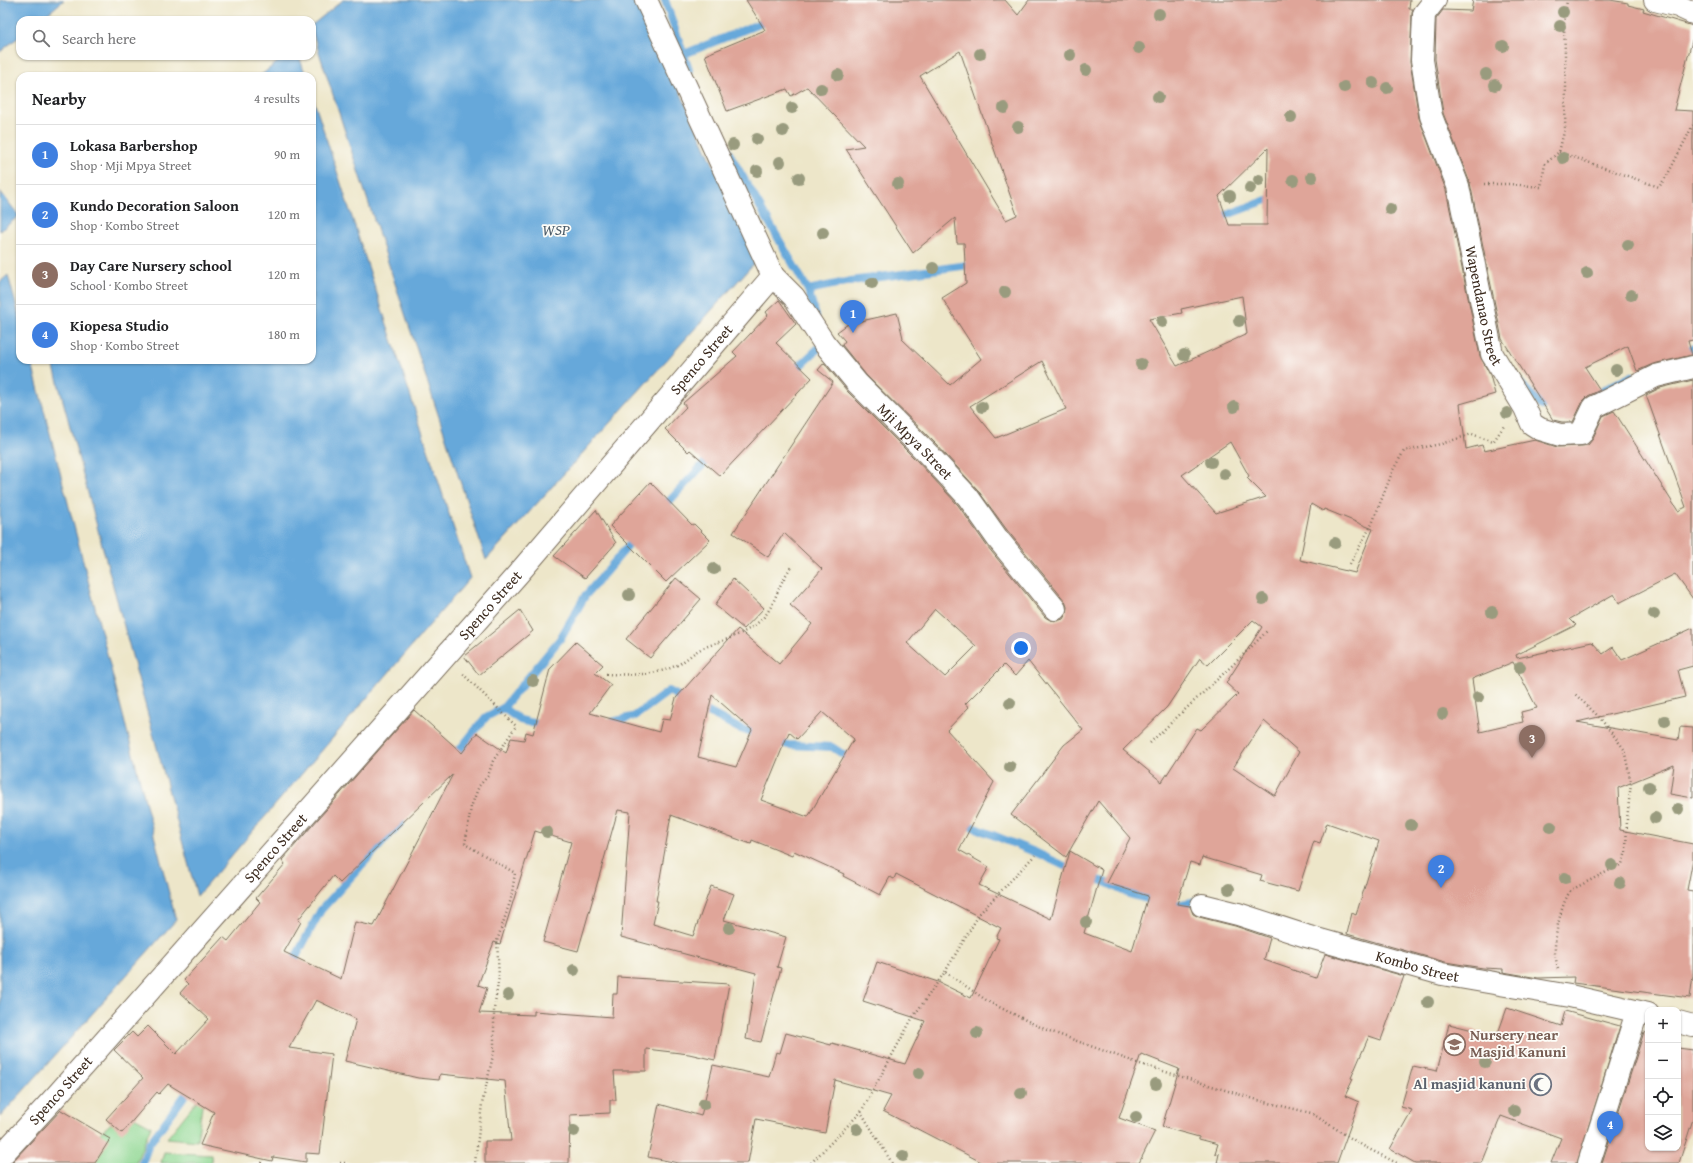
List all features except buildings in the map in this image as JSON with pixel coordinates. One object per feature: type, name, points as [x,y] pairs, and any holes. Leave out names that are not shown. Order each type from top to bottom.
[{"type":"street","points":[[646,0],[773,276]]},
{"type":"street","name":"Wapendanao Street","points":[[1435,0],[1424,14],[1422,60],[1431,116],[1458,186],[1492,354],[1525,408],[1532,424],[1540,429],[1560,435],[1581,434],[1594,408],[1656,376],[1693,367]]},
{"type":"street","points":[[1655,0],[1678,6],[1693,13]]},
{"type":"street","name":"Mji Mpya Street","points":[[773,276],[794,297],[824,343],[857,383],[927,453],[968,497],[998,538],[1055,609]]},
{"type":"street","name":"Spenco Street","points":[[0,1157],[74,1076],[518,574],[773,276]]},
{"type":"street","name":"Kombo Street","points":[[1202,905],[1238,914],[1306,936],[1442,974],[1570,996],[1642,1013],[1589,1163]]},
{"type":"street","points":[[1681,1023],[1693,1026]]},
{"type":"path","points":[[1458,186],[1509,184],[1541,187],[1545,164],[1559,152],[1565,128],[1566,87],[1564,23],[1567,0]]},
{"type":"path","points":[[1559,152],[1659,188],[1668,174],[1693,125]]},
{"type":"path","points":[[1350,564],[1372,524],[1393,470],[1404,451],[1441,444],[1472,434],[1493,442],[1514,413],[1525,408]]},
{"type":"path","points":[[606,674],[627,675],[651,673],[675,666],[701,648],[729,638],[750,628],[762,620],[792,565]]},
{"type":"path","points":[[1150,743],[1184,709],[1233,666],[1267,630]]},
{"type":"path","points":[[456,644],[456,666],[516,726],[493,761],[488,776],[479,786],[471,808],[465,844],[515,873],[511,899],[497,940],[499,977],[494,1009],[494,1051],[482,1104],[475,1163]]},
{"type":"path","points":[[1570,996],[1562,988],[1559,974],[1555,953],[1557,930],[1567,896],[1571,890],[1622,864],[1626,852],[1627,818],[1631,783],[1624,749],[1600,718],[1574,693]]},
{"type":"path","points":[[811,1163],[861,1112],[912,1017],[945,972],[980,913],[1035,855]]},
{"type":"path","points":[[945,972],[989,1002],[1044,1029],[1140,1064],[1260,1101],[1311,1113],[1365,1147],[1397,1163]]},
{"type":"path","points":[[861,1112],[892,1163]]},
{"type":"path","points":[[340,1163],[346,1163]]},
{"type":"green space","points":[[204,1092],[197,1141],[167,1138]]},
{"type":"green space","points":[[124,1112],[151,1126],[136,1163],[80,1163],[91,1141]]},
{"type":"green space","points":[[164,1152],[211,1155],[212,1163],[161,1163]]},
{"type":"water","points":[[0,0],[64,0],[45,16],[16,16],[16,39],[0,52]]},
{"type":"water","name":"WSP","points":[[343,0],[638,0],[757,260],[486,560],[316,43],[316,22]]},
{"type":"water","points":[[280,60],[300,60],[305,72],[265,72]]},
{"type":"water","points":[[316,107],[470,578],[197,896],[53,364],[316,364]]},
{"type":"water","points":[[0,191],[16,212],[16,218],[0,231]]},
{"type":"water","points":[[8,275],[16,305],[16,364],[32,364],[176,920],[0,1117],[0,282]]},
{"type":"waterway","points":[[665,0],[689,70]]},
{"type":"waterway","points":[[684,54],[771,19]]},
{"type":"waterway","points":[[721,139],[808,290],[816,316]]},
{"type":"waterway","points":[[1216,219],[1272,198],[1277,198]]},
{"type":"waterway","points":[[808,290],[851,281],[976,264]]},
{"type":"waterway","points":[[792,373],[823,344]]},
{"type":"waterway","points":[[1650,368],[1693,348]]},
{"type":"waterway","points":[[1574,407],[1632,376]]},
{"type":"waterway","points":[[1519,382],[1542,406]]},
{"type":"waterway","points":[[662,509],[711,456]]},
{"type":"waterway","points":[[452,759],[486,717],[503,708],[560,639],[585,596],[635,538]]},
{"type":"waterway","points":[[608,723],[635,716],[669,691],[687,701]]},
{"type":"waterway","points":[[699,707],[738,728],[761,736]]},
{"type":"waterway","points":[[503,708],[520,720],[545,726]]},
{"type":"waterway","points":[[775,741],[788,745],[832,747],[853,761]]},
{"type":"waterway","points":[[291,966],[321,910],[401,822]]},
{"type":"waterway","points":[[961,822],[1037,853],[1075,871]]},
{"type":"waterway","points":[[1090,877],[1105,882],[1129,894],[1157,902]]},
{"type":"waterway","points":[[1172,906],[1202,900]]},
{"type":"waterway","points":[[142,1163],[149,1144],[191,1087]]},
{"type":"place","name":"Lokasa Barbershop","points":[[853,333]]},
{"type":"place","name":"Day Care Nursery school","points":[[1532,758]]},
{"type":"place","name":"Kundo Decoration Saloon","points":[[1441,888]]},
{"type":"place","name":"Nursery near Masjid Kanuni","points":[[1455,1044]]},
{"type":"place","name":"Al masjid kanuni","points":[[1541,1084]]},
{"type":"place","name":"Kiopesa Studio","points":[[1610,1144]]}]
